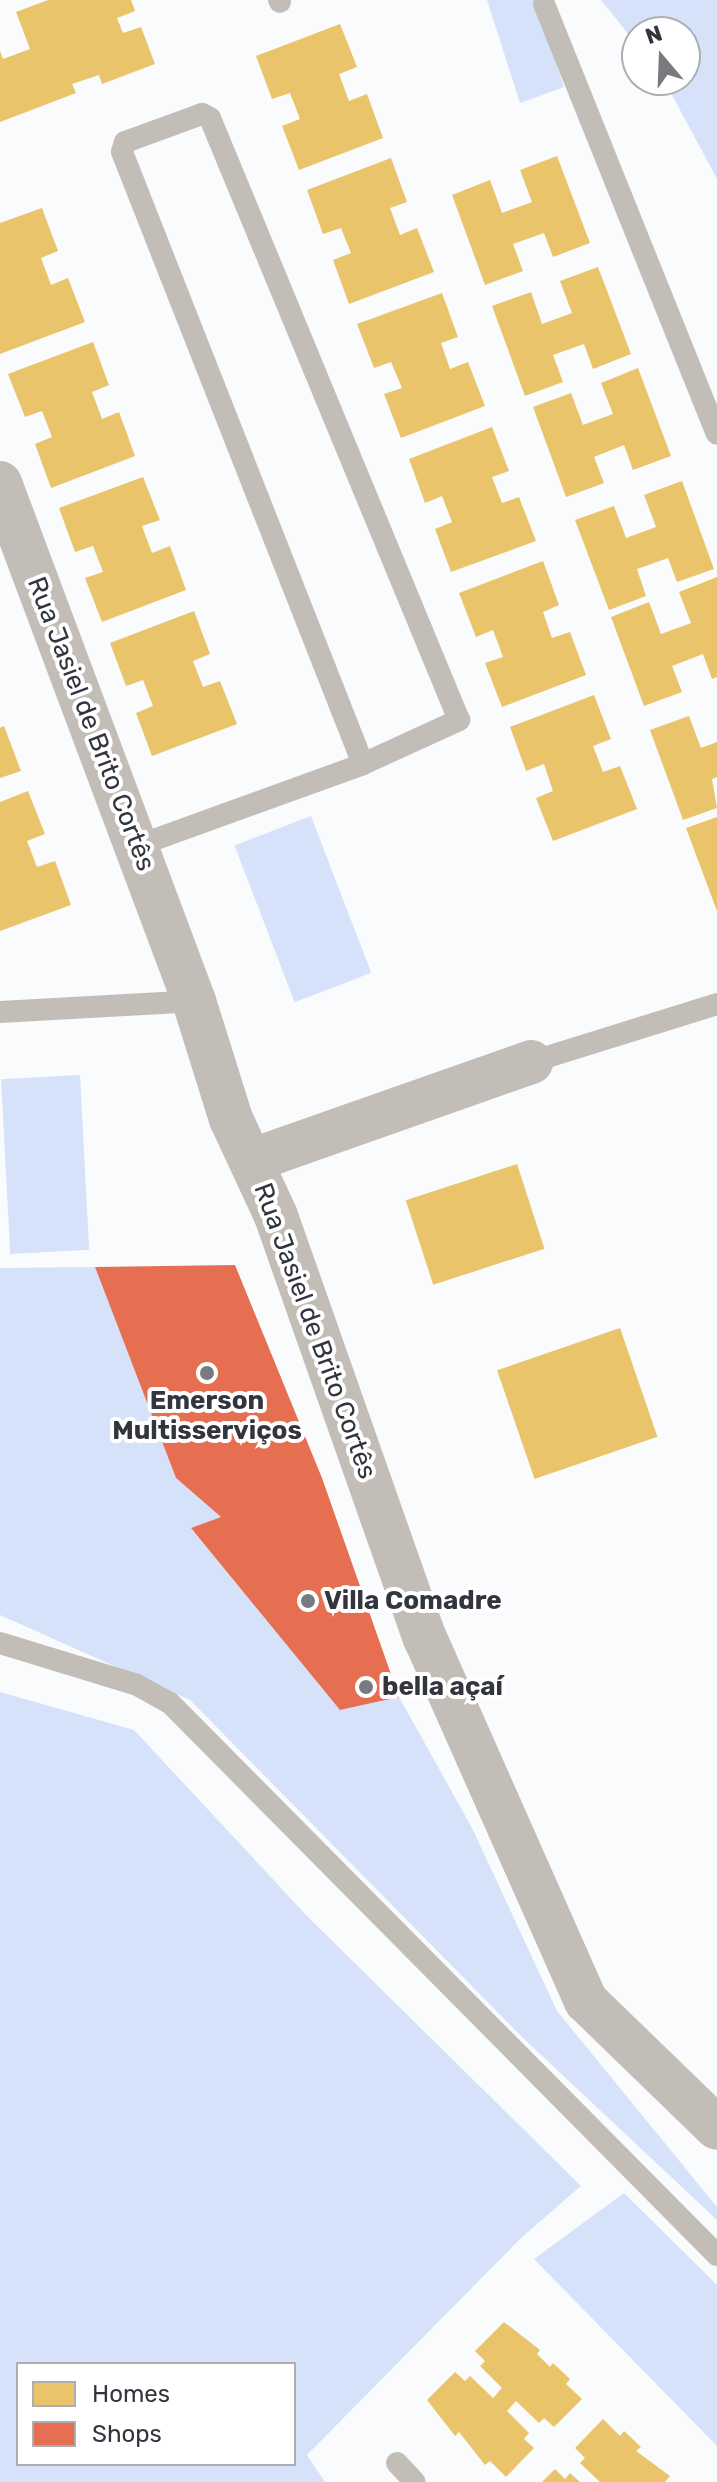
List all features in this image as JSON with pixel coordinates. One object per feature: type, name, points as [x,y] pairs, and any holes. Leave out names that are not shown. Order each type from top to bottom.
[{"type":"street","name":"Rua Jasiel de Brito Cortês","points":[[0,483],[194,1001],[231,1119],[253,1160],[425,1638],[575,1979],[601,2019],[717,2128]]},
{"type":"street","points":[[253,1160],[531,1062]]},
{"type":"lane","points":[[544,4],[717,434]]},
{"type":"lane","points":[[137,846],[363,764],[459,720],[210,118],[202,114],[125,142],[122,152],[363,764]]},
{"type":"lane","points":[[0,1012],[194,1001]]},
{"type":"lane","points":[[531,1062],[717,1004]]},
{"type":"lane","points":[[0,1643],[137,1685],[170,1703],[717,2255]]},
{"type":"lane","points":[[397,2463],[415,2482]]},
{"type":"shaded area","points":[[487,0],[536,0],[564,87],[520,103]]},
{"type":"shaded area","points":[[601,0],[717,0],[717,179],[673,96],[701,96],[701,16],[621,16],[621,25]]},
{"type":"shaded area","points":[[311,816],[371,973],[295,1002],[234,845]]},
{"type":"shaded area","points":[[80,1075],[89,1250],[10,1254],[1,1079]]},
{"type":"shaded area","points":[[95,1267],[176,1478],[221,1517],[191,1528],[340,1710],[399,1697],[472,1828],[557,2011],[717,2207],[717,2220],[522,2037],[190,1700],[0,1615],[0,1268]]},
{"type":"shaded area","points":[[0,1692],[134,1730],[309,1918],[581,2186],[522,2237],[307,2455],[325,2482],[0,2482]]},
{"type":"shaded area","points":[[624,2193],[717,2285],[717,2446],[534,2259]]},
{"type":"building: Homes","points":[[48,0],[131,0],[135,11],[117,18],[123,33],[141,27],[155,64],[102,84],[99,75],[72,84],[76,93],[0,122],[0,51],[3,59],[30,49],[16,12]]},
{"type":"building: Homes","points":[[340,24],[357,67],[339,74],[349,101],[367,94],[383,138],[299,170],[282,126],[300,119],[290,93],[272,99],[256,56]]},
{"type":"building: Homes","points":[[557,156],[590,243],[553,257],[544,233],[513,244],[523,271],[485,285],[452,195],[490,180],[502,213],[532,202],[520,170]]},
{"type":"building: Homes","points":[[391,158],[407,202],[390,208],[400,235],[417,228],[434,272],[349,304],[333,260],[351,253],[341,228],[323,234],[307,190]]},
{"type":"building: Homes","points":[[42,208],[58,251],[41,258],[51,285],[68,278],[85,322],[0,354],[0,223]]},
{"type":"building: Homes","points":[[598,267],[631,354],[593,369],[584,344],[553,355],[563,382],[525,396],[492,306],[531,292],[542,324],[572,313],[560,281]]},
{"type":"building: Homes","points":[[442,293],[458,337],[441,343],[450,369],[468,362],[485,406],[401,438],[384,394],[402,388],[391,362],[374,368],[357,324]]},
{"type":"building: Homes","points":[[93,342],[109,385],[92,392],[102,419],[119,412],[135,456],[51,488],[35,444],[52,437],[42,411],[25,417],[8,374]]},
{"type":"building: Homes","points":[[638,368],[671,456],[633,470],[624,445],[594,457],[604,483],[566,497],[533,407],[571,393],[583,425],[613,414],[601,383]]},
{"type":"building: Homes","points":[[492,427],[509,471],[492,477],[502,503],[519,497],[536,541],[451,572],[435,529],[452,522],[442,496],[425,503],[409,459]]},
{"type":"building: Homes","points":[[143,477],[160,520],[142,526],[152,553],[170,546],[186,590],[102,622],[85,578],[103,572],[93,546],[75,552],[59,508]]},
{"type":"building: Homes","points":[[682,481],[714,569],[677,582],[668,558],[637,569],[646,596],[609,610],[575,520],[614,506],[626,538],[656,527],[644,495]]},
{"type":"building: Homes","points":[[543,561],[559,605],[543,612],[552,638],[570,632],[586,675],[502,707],[485,663],[503,657],[493,630],[476,637],[459,593]]},
{"type":"building: Homes","points":[[717,577],[717,677],[712,679],[703,654],[672,666],[682,692],[644,706],[611,617],[649,602],[661,634],[691,623],[679,592]]},
{"type":"building: Homes","points":[[194,611],[210,654],[193,661],[203,687],[220,681],[237,724],[152,756],[136,713],[153,706],[143,680],[126,686],[110,643]]},
{"type":"building: Homes","points":[[594,695],[611,739],[593,746],[603,772],[620,766],[637,809],[553,841],[536,798],[553,791],[544,764],[526,771],[510,727]]},
{"type":"building: Homes","points":[[689,716],[701,748],[717,742],[717,777],[712,779],[717,808],[683,820],[650,730]]},
{"type":"building: Homes","points":[[4,726],[21,771],[0,778],[0,728]]},
{"type":"building: Homes","points":[[28,791],[45,834],[27,841],[37,867],[55,861],[71,905],[0,931],[0,802]]},
{"type":"building: Homes","points":[[717,817],[717,911],[686,828]]},
{"type":"building: Homes","points":[[517,1164],[545,1249],[433,1285],[406,1200]]},
{"type":"building: Homes","points":[[620,1328],[657,1437],[535,1479],[497,1370]]},
{"type":"building: Homes","points":[[504,2322],[540,2350],[537,2354],[550,2367],[553,2363],[570,2379],[566,2384],[582,2399],[554,2427],[544,2418],[539,2423],[516,2401],[507,2411],[529,2433],[524,2439],[534,2448],[506,2477],[490,2461],[485,2465],[459,2432],[455,2436],[427,2400],[455,2372],[465,2381],[470,2376],[493,2398],[502,2388],[480,2366],[485,2361],[475,2351]]},
{"type":"building: Homes","points":[[603,2419],[620,2436],[624,2431],[641,2447],[636,2451],[670,2476],[665,2482],[600,2482],[580,2463],[585,2458],[575,2448]]},
{"type":"building: Homes","points":[[555,2469],[565,2479],[570,2473],[580,2482],[542,2482]]},
{"type":"building: Shops","points":[[235,1265],[322,1478],[399,1697],[340,1710],[191,1528],[221,1517],[176,1478],[95,1267]]},
{"type":"place","name":"Emerson Multisserviços","points":[[207,1373]]},
{"type":"place","name":"Villa Comadre","points":[[308,1601]]},
{"type":"place","name":"bella açaí","points":[[366,1687]]}]
